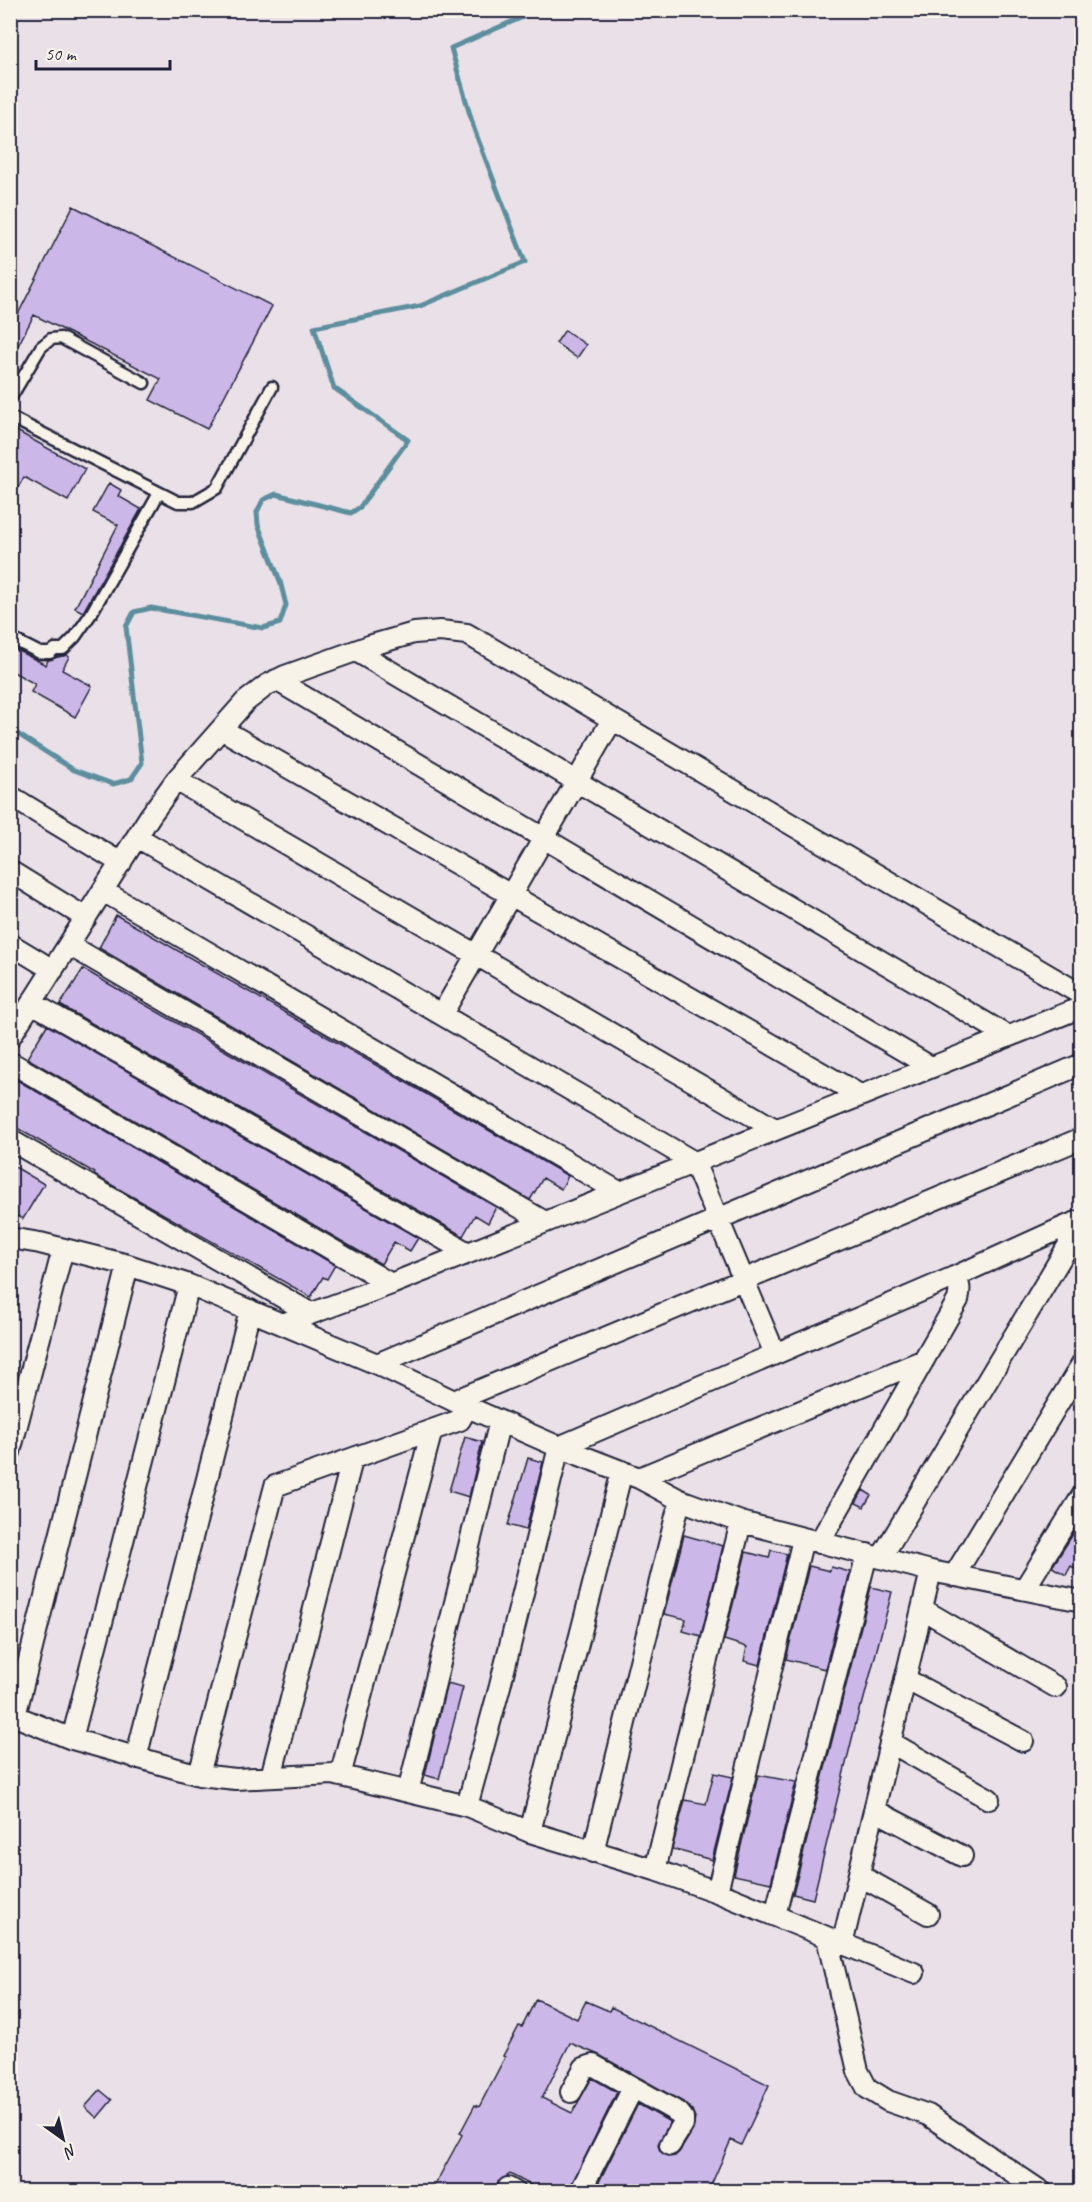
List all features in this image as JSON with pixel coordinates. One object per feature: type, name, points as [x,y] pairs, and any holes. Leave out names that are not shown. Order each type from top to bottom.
[{"type":"street","points":[[13,1029],[176,780],[245,702],[276,680],[414,633],[440,631],[467,634],[1082,995]]},
{"type":"street","points":[[356,651],[1008,1036]]},
{"type":"street","points":[[276,680],[931,1067]]},
{"type":"street","points":[[442,1014],[612,720]]},
{"type":"street","points":[[221,729],[860,1095]]},
{"type":"street","points":[[176,780],[775,1129]]},
{"type":"street","points":[[10,796],[121,863]]},
{"type":"street","points":[[137,837],[694,1162],[775,1354]]},
{"type":"street","points":[[10,872],[86,918]]},
{"type":"street","points":[[103,891],[619,1192]]},
{"type":"street","points":[[10,944],[53,970]]},
{"type":"street","points":[[69,945],[544,1222]]},
{"type":"street","points":[[32,1003],[468,1253]]},
{"type":"street","points":[[283,1324],[391,1284],[1082,1007]]},
{"type":"street","points":[[10,1062],[391,1284]]},
{"type":"street","points":[[377,1364],[1082,1064]]},
{"type":"street","points":[[461,1404],[744,1280],[1082,1138]]},
{"type":"street","points":[[10,1140],[310,1313]]},
{"type":"street","points":[[560,1448],[1073,1223]]},
{"type":"street","points":[[775,1916],[874,1556],[1068,1246],[1073,1223]]},
{"type":"street","points":[[10,1238],[128,1265],[189,1285],[377,1364],[560,1448],[630,1475],[680,1500],[741,1522],[954,1576],[1025,1588],[1082,1601]]},
{"type":"street","points":[[10,1452],[63,1249]]},
{"type":"street","points":[[128,1265],[13,1715],[72,1739],[199,1775],[236,1779],[333,1774],[467,1806],[530,1832],[655,1870],[717,1892],[914,1974]]},
{"type":"street","points":[[717,1892],[811,1541],[924,1360],[958,1300],[959,1283],[954,1277]]},
{"type":"street","points":[[72,1739],[189,1285]]},
{"type":"street","points":[[136,1758],[250,1310]]},
{"type":"street","points":[[630,1475],[924,1360]]},
{"type":"street","points":[[954,1576],[1082,1364]]},
{"type":"street","points":[[199,1775],[275,1486],[460,1420],[461,1404]]},
{"type":"street","points":[[408,1792],[500,1420]]},
{"type":"street","points":[[340,1776],[432,1430]]},
{"type":"street","points":[[467,1806],[560,1448]]},
{"type":"street","points":[[271,1777],[352,1460]]},
{"type":"street","points":[[530,1832],[630,1475]]},
{"type":"street","points":[[1025,1588],[1082,1496]]},
{"type":"street","points":[[593,1852],[680,1500]]},
{"type":"street","points":[[655,1870],[741,1522]]},
{"type":"street","points":[[931,1570],[859,1875],[835,1941],[858,2071],[867,2088],[888,2101],[928,2115],[1042,2192]]},
{"type":"street","points":[[922,1609],[1056,1687]]},
{"type":"street","points":[[905,1679],[1023,1741]]},
{"type":"street","points":[[890,1742],[989,1799]]},
{"type":"street","points":[[874,1810],[962,1856]]},
{"type":"street","points":[[859,1875],[928,1914]]},
{"type":"street","points":[[571,2092],[584,2068],[593,2066],[683,2118],[670,2145]]},
{"type":"street","points":[[580,2192],[633,2088]]},
{"type":"lane","points":[[10,399],[42,347],[51,339],[61,338],[144,383]]},
{"type":"lane","points":[[10,417],[178,502],[193,502],[217,488],[272,387]]},
{"type":"lane","points":[[10,638],[40,653],[63,649],[75,637],[91,614],[159,493]]},
{"type":"building","points":[[73,206],[272,306],[207,429],[150,400],[161,379],[34,315],[10,361],[10,330]]},
{"type":"building","points":[[565,330],[586,345],[577,358],[556,343]]},
{"type":"building","points":[[15,430],[85,469],[68,501],[24,477],[10,502],[10,438]]},
{"type":"building","points":[[109,483],[121,490],[118,496],[141,509],[83,612],[75,608],[118,525],[93,512]]},
{"type":"building","points":[[10,647],[46,665],[48,660],[67,655],[69,657],[62,670],[92,686],[75,717],[31,692],[35,684],[10,670]]},
{"type":"building","points":[[116,915],[568,1176],[561,1189],[543,1178],[530,1200],[99,948]]},
{"type":"building","points":[[83,969],[496,1207],[488,1223],[475,1215],[463,1236],[60,1005]]},
{"type":"building","points":[[47,1025],[418,1238],[410,1251],[394,1242],[381,1264],[27,1058]]},
{"type":"building","points":[[10,1076],[335,1265],[327,1279],[323,1277],[311,1297],[94,1175],[95,1173],[10,1124]]},
{"type":"building","points":[[10,1164],[44,1184],[23,1219],[10,1212]]},
{"type":"building","points":[[465,1437],[482,1442],[469,1497],[449,1491]]},
{"type":"building","points":[[528,1458],[543,1462],[526,1530],[508,1525]]},
{"type":"building","points":[[863,1490],[871,1495],[864,1507],[856,1503]]},
{"type":"building","points":[[1082,1520],[1082,1572],[1071,1566],[1066,1575],[1052,1567]]},
{"type":"building","points":[[684,1535],[723,1546],[701,1636],[683,1631],[686,1619],[664,1614]]},
{"type":"building","points":[[771,1550],[787,1554],[760,1665],[744,1661],[747,1647],[724,1640],[746,1552],[769,1558]]},
{"type":"building","points":[[809,1566],[830,1571],[831,1567],[850,1572],[825,1669],[786,1659]]},
{"type":"building","points":[[871,1587],[892,1592],[862,1706],[860,1706],[813,1899],[793,1894]]},
{"type":"building","points":[[447,1683],[463,1687],[439,1779],[425,1775]]},
{"type":"building","points":[[714,1773],[733,1777],[712,1860],[672,1849],[685,1800],[706,1804]]},
{"type":"building","points":[[758,1775],[796,1782],[771,1883],[734,1875]]},
{"type":"building","points":[[536,1999],[577,2019],[586,2001],[609,2011],[611,2007],[769,2085],[741,2145],[731,2140],[708,2192],[594,2192],[638,2104],[670,2122],[658,2144],[660,2151],[669,2157],[675,2156],[680,2151],[693,2130],[695,2118],[692,2110],[685,2103],[599,2055],[570,2043],[542,2098],[572,2113],[592,2078],[617,2092],[568,2192],[544,2192],[510,2174],[498,2182],[497,2192],[431,2192],[462,2135],[460,2133],[475,2105],[479,2107],[505,2057],[503,2056],[519,2026],[522,2027]]},
{"type":"building","points":[[100,2090],[112,2100],[97,2118],[85,2107]]},
{"type":"waterway","points":[[10,729],[74,770],[113,784],[131,779],[142,763],[126,627],[134,612],[151,608],[263,628],[280,623],[286,605],[280,581],[258,525],[257,512],[263,500],[276,494],[351,513],[360,507],[408,440],[334,388],[314,327],[420,306],[525,262],[474,129],[451,48],[539,10]]}]
